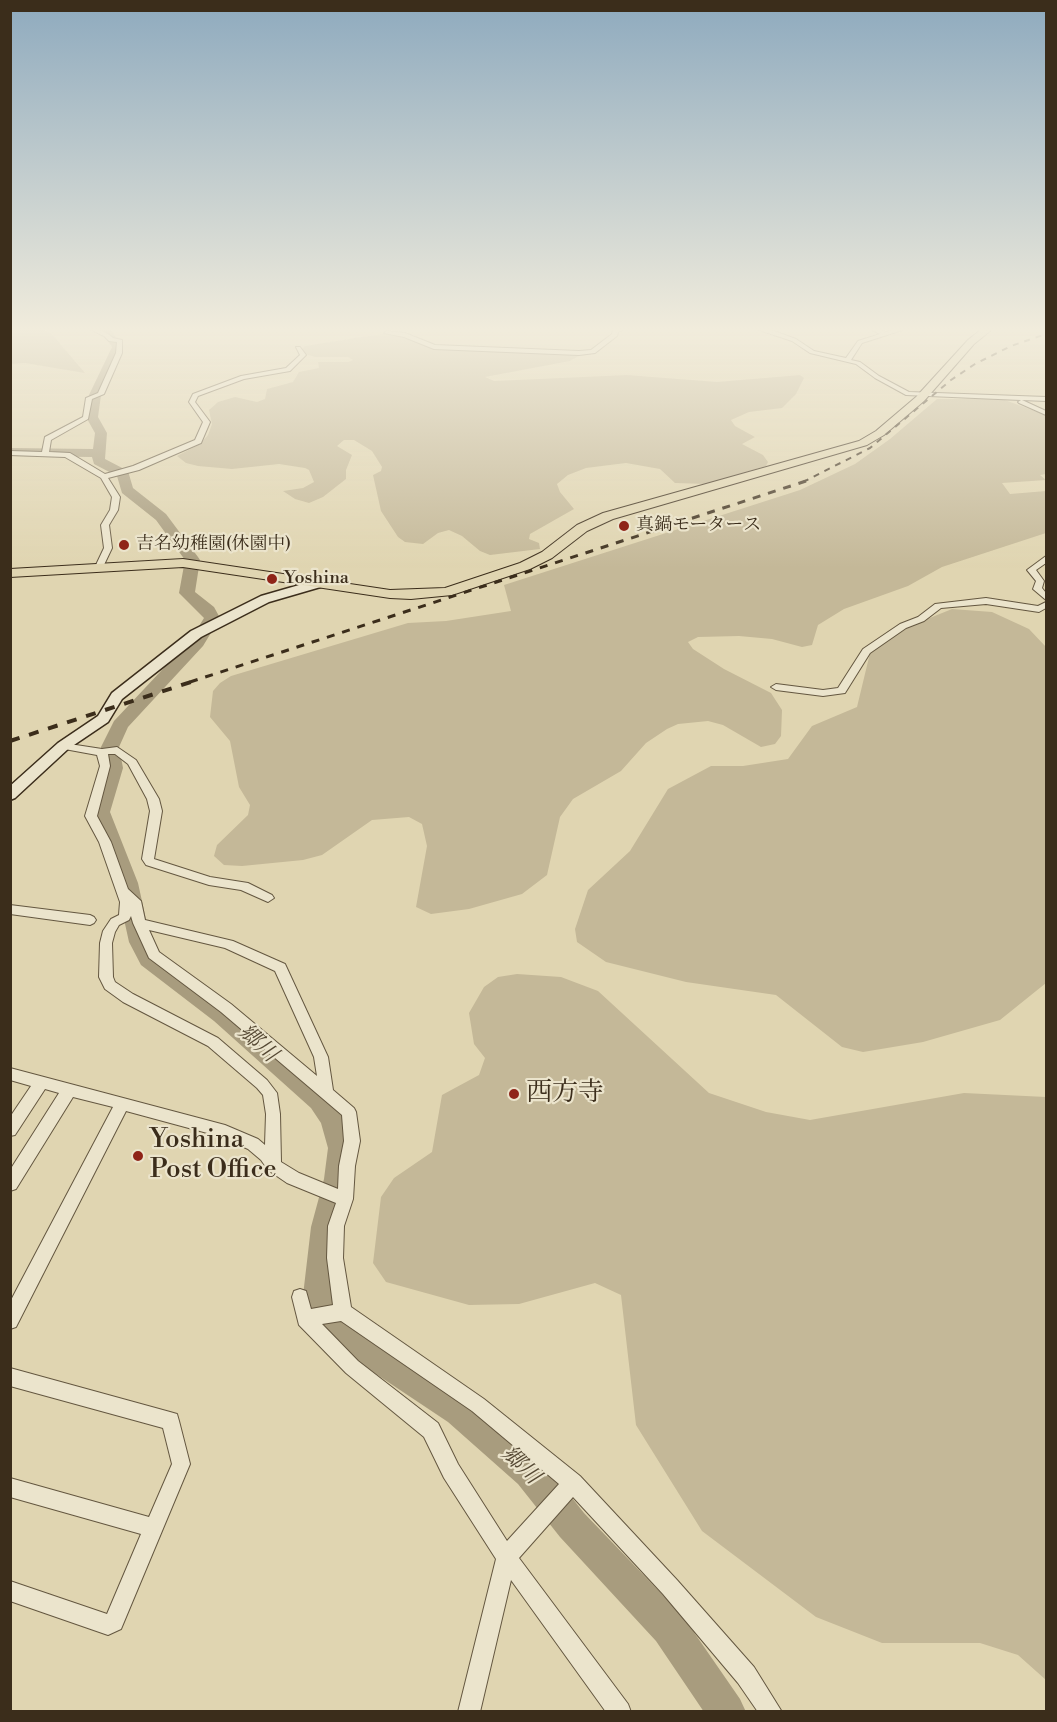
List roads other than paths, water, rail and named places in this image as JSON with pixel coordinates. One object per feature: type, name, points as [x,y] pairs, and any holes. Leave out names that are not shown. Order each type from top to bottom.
[{"type":"highway","points":[[10,573],[183,563],[411,595],[447,592],[484,581],[537,560],[582,528],[608,516],[854,447],[880,433],[910,407]]},
{"type":"main road","points":[[10,795],[63,746],[103,719],[117,696],[210,625],[265,599],[320,583]]},
{"type":"street","points":[[44,453],[48,439],[87,418],[88,407]]},
{"type":"street","points":[[104,477],[174,453],[201,437],[207,422],[196,407]]},
{"type":"street","points":[[10,453],[71,456],[91,472],[104,477],[116,497],[115,506],[105,525],[108,548],[99,567]]},
{"type":"street","points":[[1047,559],[1031,570],[1040,581],[1036,589],[1047,597]]},
{"type":"street","points":[[776,687],[824,693],[841,691],[866,651],[903,626],[921,619],[938,606],[986,601],[1038,609],[1047,605]]},
{"type":"street","points":[[63,746],[107,752],[117,750],[132,762],[153,799],[156,811],[148,860],[150,862],[209,881],[244,886],[268,898]]},
{"type":"street","points":[[107,752],[91,816],[105,842],[154,955],[226,1008],[349,1112],[352,1141],[336,1226],[335,1258],[339,1313]]},
{"type":"street","points":[[127,895],[125,917],[115,922],[106,943],[106,977],[110,985],[128,998],[213,1042],[262,1084],[270,1093],[273,1114],[273,1165]]},
{"type":"street","points":[[10,909],[90,920]]},
{"type":"street","points":[[139,923],[228,944],[280,968],[321,1057],[326,1091]]},
{"type":"street","points":[[10,1074],[225,1131],[253,1144],[266,1155],[273,1165],[293,1178],[343,1198]]},
{"type":"street","points":[[10,1130],[41,1083]]},
{"type":"street","points":[[10,1184],[69,1090]]},
{"type":"street","points":[[12,1316],[122,1104]]},
{"type":"street","points":[[300,1298],[309,1318],[352,1367],[430,1430],[451,1471],[506,1557],[620,1712]]},
{"type":"street","points":[[309,1318],[339,1313],[478,1404],[570,1486],[670,1587],[746,1676],[771,1712]]},
{"type":"street","points":[[10,1377],[170,1421],[181,1464],[114,1622],[108,1625],[10,1592]]},
{"type":"street","points":[[469,1712],[506,1557],[570,1486]]},
{"type":"street","points":[[10,1487],[154,1528]]},
{"type":"waterway","name":"郷川","points":[[93,407],[92,417],[101,433],[99,461],[123,474],[127,490],[161,517],[193,560],[187,593],[208,610],[212,618],[197,642],[157,682],[120,725],[110,747],[113,768],[100,812],[127,883],[140,942],[149,959],[223,1014],[320,1100],[333,1120],[341,1148],[338,1179],[325,1227],[317,1304],[327,1323],[459,1411],[530,1472],[572,1525],[669,1628],[727,1712]]},
{"type":"waterway","points":[[10,452],[98,453]]},
{"type":"railway","points":[[803,482],[870,448],[918,407]]},
{"type":"railway","points":[[190,682],[803,482]]},
{"type":"railway","points":[[10,741],[194,681]]},
{"type":"place","name":"真鍋モータース","points":[[624,526]]},
{"type":"place","name":"吉名幼稚園(休園中)","points":[[124,545]]},
{"type":"place","name":"Yoshina","points":[[272,579]]},
{"type":"place","name":"西方寺","points":[[514,1094]]},
{"type":"place","name":"Yoshina Post Office","points":[[138,1156]]}]
